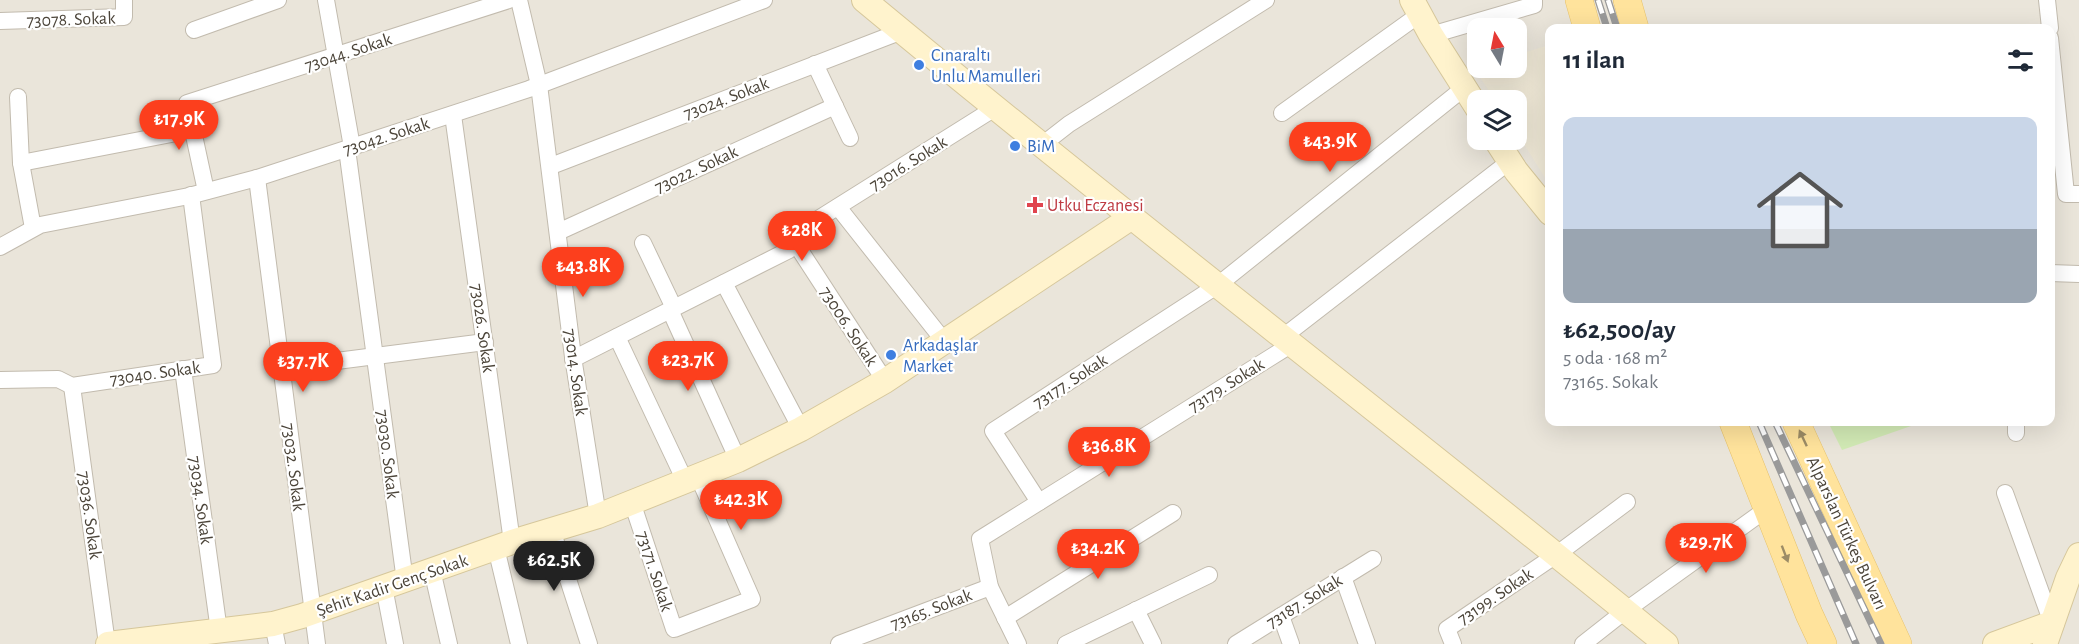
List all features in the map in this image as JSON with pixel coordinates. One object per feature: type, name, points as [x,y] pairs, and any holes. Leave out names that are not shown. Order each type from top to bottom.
[{"type":"main road","points":[[864,0],[995,108],[1666,644]]},
{"type":"main road","points":[[1579,0],[1586,24]]},
{"type":"main road","points":[[1627,0],[1634,24]]},
{"type":"main road","points":[[1416,7],[1467,93]]},
{"type":"main road","points":[[1503,150],[1545,206]]},
{"type":"main road","name":"Şehit Kadir Genç Sokak","points":[[108,644],[219,631],[275,634],[312,612],[504,545],[598,516],[738,460],[801,429],[885,381],[1132,217]]},
{"type":"main road","points":[[1722,426],[1746,455]]},
{"type":"main road","points":[[1735,426],[1821,642]]},
{"type":"main road","name":"Alparslan Türkeş Bulvarı","points":[[1798,426],[1898,644]]},
{"type":"main road","points":[[1995,644],[2048,633],[2079,555]]},
{"type":"street","name":"73078. Sokak","points":[[0,21],[124,17],[124,0]]},
{"type":"street","points":[[194,30],[278,0]]},
{"type":"street","name":"73030. Sokak","points":[[326,0],[337,55],[376,356],[394,584],[395,644]]},
{"type":"street","name":"73044. Sokak","points":[[192,130],[187,103],[509,0]]},
{"type":"street","name":"73014. Sokak","points":[[519,0],[539,85],[551,166],[573,359],[598,516]]},
{"type":"street","name":"73042. Sokak","points":[[0,247],[40,225],[198,193],[257,178],[350,148],[539,85],[764,0]]},
{"type":"street","points":[[1042,145],[1070,124],[1266,0]]},
{"type":"street","points":[[1431,35],[1534,4],[1533,0]]},
{"type":"street","points":[[2047,0],[2050,24]]},
{"type":"street","points":[[1282,113],[1416,7]]},
{"type":"street","name":"73024. Sokak","points":[[551,166],[902,31]]},
{"type":"street","points":[[815,64],[850,138]]},
{"type":"street","points":[[2055,87],[2066,194],[2079,194]]},
{"type":"street","points":[[1218,285],[1464,88]]},
{"type":"street","points":[[18,97],[21,163],[33,228]]},
{"type":"street","name":"73022. Sokak","points":[[558,232],[834,106]]},
{"type":"street","name":"73016. Sokak","points":[[573,359],[789,250],[799,231],[995,108]]},
{"type":"street","name":"73026. Sokak","points":[[453,114],[485,342],[504,545],[519,644]]},
{"type":"street","points":[[21,163],[192,130],[198,193]]},
{"type":"street","name":"73179. Sokak","points":[[1018,644],[990,587],[980,539],[1288,340],[1510,161]]},
{"type":"street","name":"73032. Sokak","points":[[257,178],[317,644]]},
{"type":"street","name":"73040. Sokak","points":[[0,380],[58,379],[72,386],[213,365],[198,193]]},
{"type":"street","points":[[838,207],[944,341]]},
{"type":"street","name":"73006. Sokak","points":[[794,241],[885,381]]},
{"type":"street","points":[[643,243],[738,460]]},
{"type":"street","points":[[2055,273],[2079,274]]},
{"type":"street","points":[[724,282],[801,429]]},
{"type":"street","name":"73177. Sokak","points":[[1040,502],[993,431],[1218,285]]},
{"type":"street","points":[[617,337],[692,478]]},
{"type":"street","points":[[282,368],[485,342]]},
{"type":"street","name":"73034. Sokak","points":[[183,369],[219,631]]},
{"type":"street","name":"73036. Sokak","points":[[72,386],[108,644]]},
{"type":"street","name":"73171. Sokak","points":[[632,502],[674,629],[752,599],[692,478]]},
{"type":"street","points":[[2005,493],[2048,633]]},
{"type":"street","points":[[1556,555],[1627,502]]},
{"type":"street","points":[[1583,644],[1768,508]]},
{"type":"street","points":[[1005,618],[1173,513]]},
{"type":"street","points":[[552,530],[589,644]]},
{"type":"street","name":"73199. Sokak","points":[[1453,644],[1447,629],[1556,555]]},
{"type":"street","name":"73187. Sokak","points":[[1236,644],[1373,559]]},
{"type":"street","points":[[432,570],[450,644]]},
{"type":"street","points":[[1066,644],[1209,575]]},
{"type":"street","points":[[1343,577],[1366,644]]},
{"type":"street","name":"73165. Sokak","points":[[839,644],[990,587]]},
{"type":"street","points":[[1136,610],[1153,644]]},
{"type":"street","points":[[1281,616],[1291,644]]},
{"type":"shaded area","points":[[0,0],[2079,0],[2079,644],[0,644]]},
{"type":"shaded area","points":[[1545,47],[1545,178],[1527,149],[1527,90],[1488,90],[1481,78],[1527,78],[1527,52]]},
{"type":"green space","points":[[1830,426],[1911,426],[1842,450]]},
{"type":"railway","points":[[1598,0],[1606,24]]},
{"type":"railway","points":[[1608,0],[1616,24]]},
{"type":"railway","points":[[1761,426],[1856,644]]},
{"type":"railway","points":[[1777,426],[1881,644]]},
{"type":"place","name":"Cınaraltı Unlu Mamulleri","points":[[919,65]]},
{"type":"place","name":"BiM","points":[[1015,146]]},
{"type":"place","name":"Utku Eczanesi","points":[[1035,205]]},
{"type":"place","name":"Arkadaşlar Market","points":[[891,355]]}]
